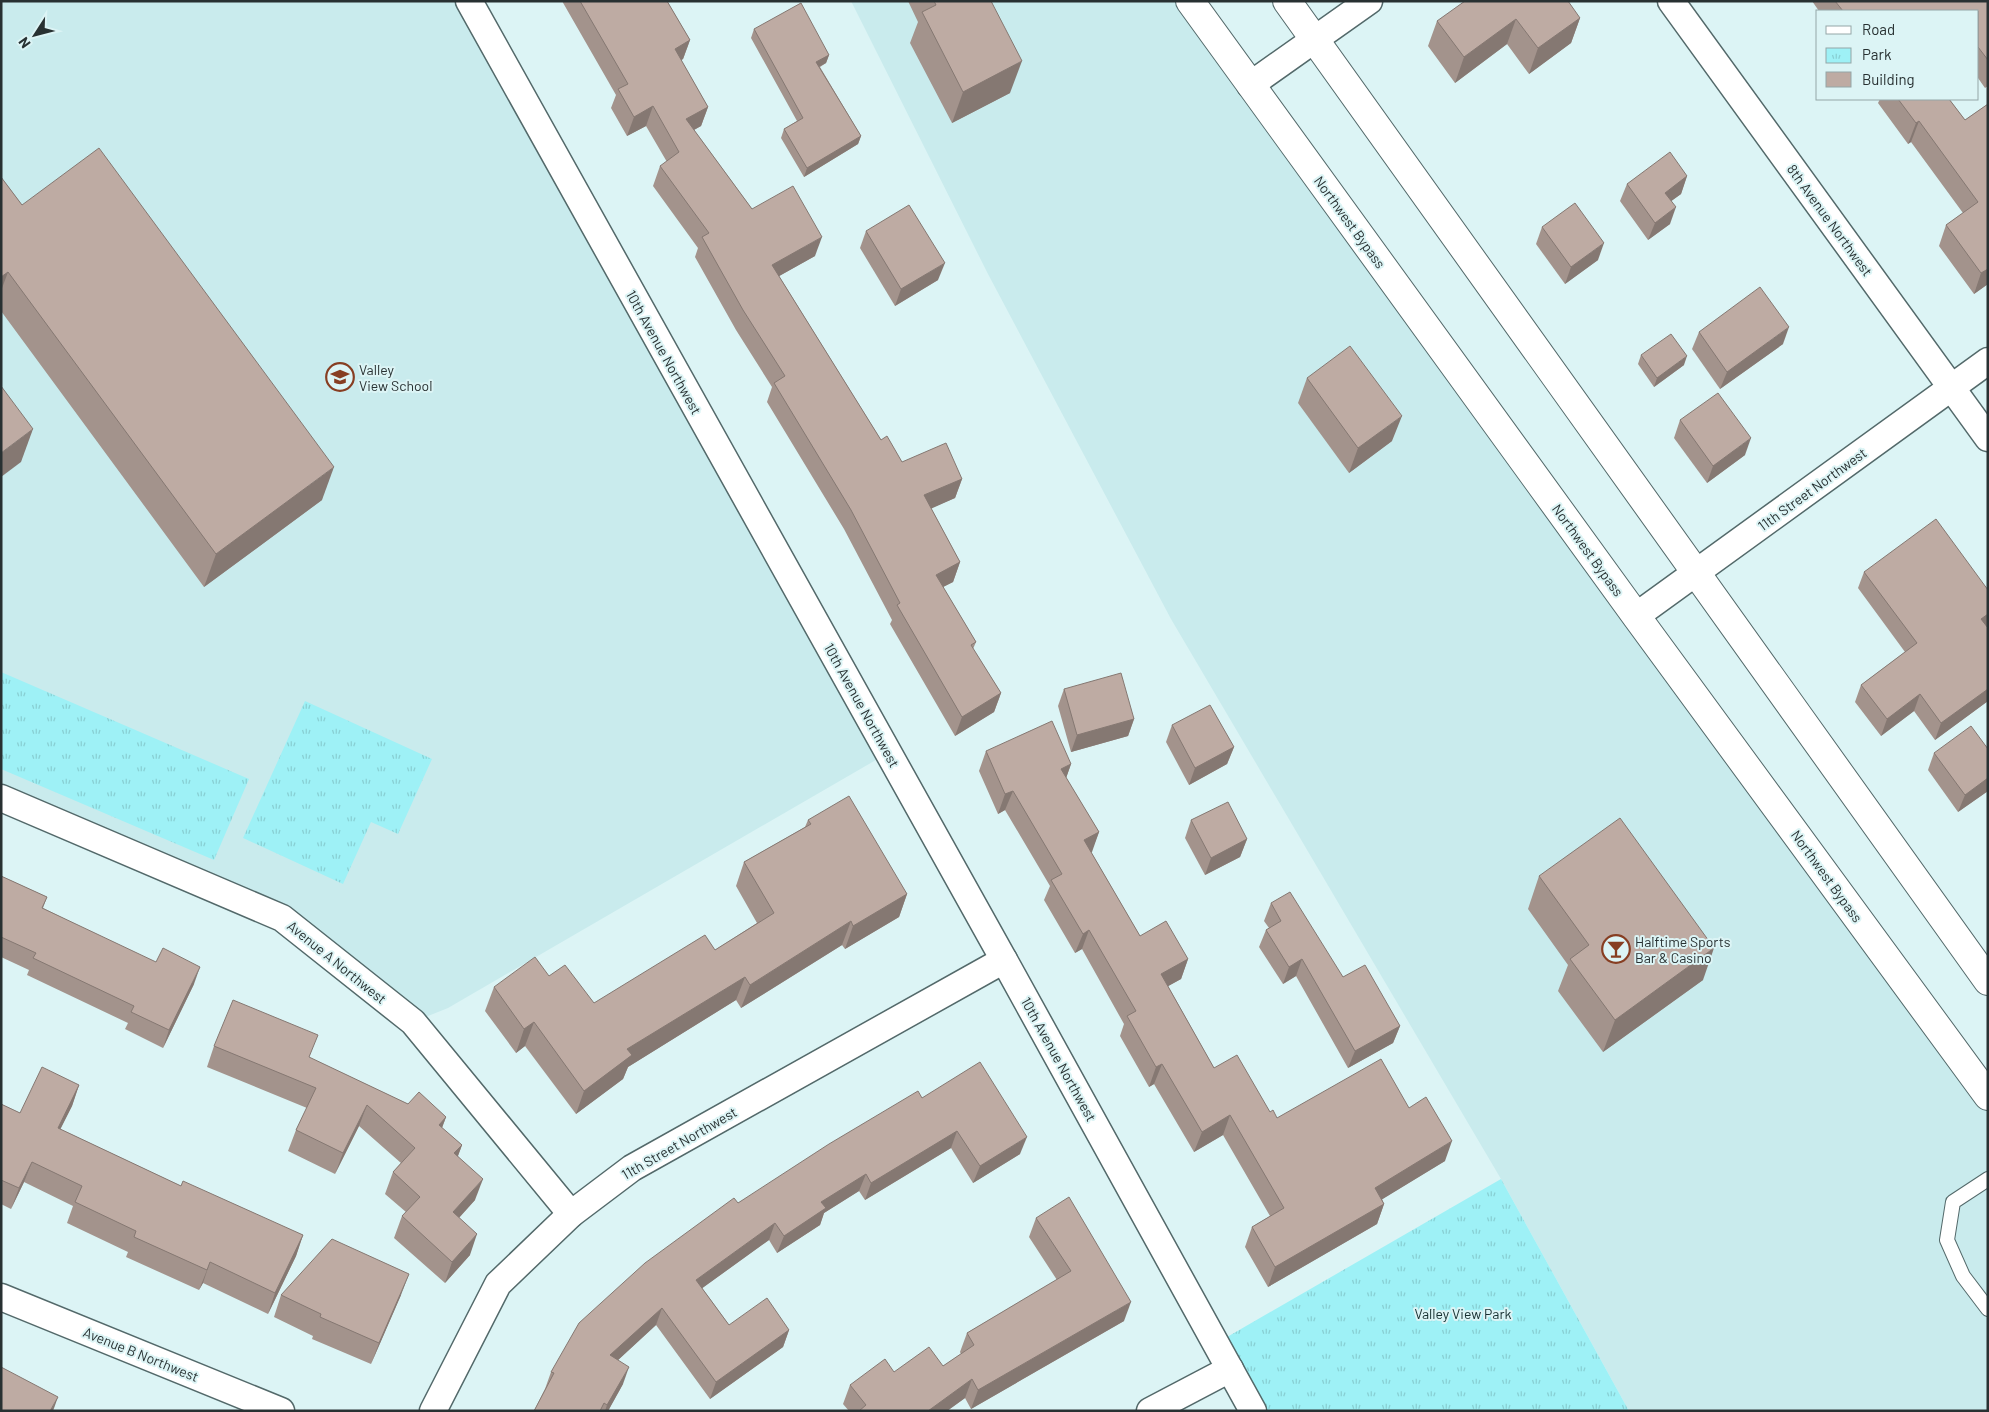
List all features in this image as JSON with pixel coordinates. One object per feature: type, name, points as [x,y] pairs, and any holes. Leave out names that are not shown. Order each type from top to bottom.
[{"type":"main road","name":"Northwest Bypass","points":[[1190,1],[1636,616],[1988,1096]]},
{"type":"main road","points":[[1287,1],[1697,572],[1988,982]]},
{"type":"street","name":"10th Avenue Northwest","points":[[469,1],[1004,960],[1253,1411]]},
{"type":"street","points":[[1250,85],[1369,1]]},
{"type":"street","name":"8th Avenue Northwest","points":[[1671,1],[1988,438]]},
{"type":"street","name":"11th Street Northwest","points":[[1636,616],[1988,362]]},
{"type":"street","name":"Avenue A Northwest","points":[[1,798],[282,918],[413,1022],[571,1214]]},
{"type":"street","name":"11th Street Northwest","points":[[433,1411],[498,1284],[571,1214],[632,1168],[1004,960]]},
{"type":"street","name":"Avenue B Northwest","points":[[1,1297],[281,1411]]},
{"type":"street","points":[[1150,1411],[1230,1369]]},
{"type":"lane","points":[[1988,1179],[1953,1202],[1947,1240],[1963,1276],[1988,1309]]},
{"type":"shaded area","name":"Valley View School","points":[[1,1],[468,1],[888,753],[448,1008],[413,1022],[282,918],[1,798]]},
{"type":"shaded area","points":[[851,1],[1190,1],[1988,1096],[1988,1411],[1629,1411],[1501,1179],[1171,619],[988,274]]},
{"type":"green space","points":[[1,672],[249,779],[214,860],[1,769]]},
{"type":"green space","points":[[305,701],[432,759],[398,834],[371,822],[343,884],[243,838]]},
{"type":"green space","name":"Valley View Park","points":[[1501,1179],[1629,1411],[1253,1411],[1215,1344]]},
{"type":"building","points":[[580,1],[667,1],[690,40],[675,49],[708,107],[686,119],[752,209],[793,186],[822,237],[772,265],[881,440],[887,436],[902,462],[946,443],[962,479],[924,495],[960,562],[936,575],[976,642],[971,645],[1001,693],[962,717],[897,605],[900,603],[851,510],[774,383],[785,376],[743,310],[702,237],[709,233],[660,166],[679,152],[653,106],[634,117],[618,89],[628,84]]},
{"type":"building","points":[[934,1],[991,1],[1022,61],[963,92],[922,12],[936,5]]},
{"type":"building","points":[[1465,1],[1568,1],[1580,18],[1538,48],[1516,19],[1464,57],[1437,21]]},
{"type":"building","points":[[1835,1],[1988,1],[1988,60],[1979,48],[1979,10],[1842,10]]},
{"type":"building","points":[[801,3],[829,55],[816,62],[861,136],[807,168],[784,129],[803,118],[754,29]]},
{"type":"building","points":[[1899,100],[1950,100],[1965,120],[1988,104],[1988,269],[1981,273],[1946,225],[1978,202],[1919,121],[1916,123]]},
{"type":"building","points":[[99,148],[334,467],[216,554],[8,272],[1,277],[1,177],[22,205]]},
{"type":"building","points":[[1670,152],[1687,176],[1665,193],[1676,207],[1655,223],[1627,184]]},
{"type":"building","points":[[1575,203],[1604,243],[1571,267],[1542,227]]},
{"type":"building","points":[[909,205],[945,263],[901,289],[866,231]]},
{"type":"building","points":[[1760,287],[1789,327],[1727,372],[1699,332]]},
{"type":"building","points":[[1671,334],[1687,356],[1657,378],[1641,355]]},
{"type":"building","points":[[1350,346],[1402,416],[1358,448],[1307,378]]},
{"type":"building","points":[[1,386],[33,429],[1,453]]},
{"type":"building","points":[[1718,393],[1751,438],[1713,466],[1680,420]]},
{"type":"building","points":[[1936,519],[1988,590],[1988,614],[1981,619],[1988,628],[1988,689],[1941,723],[1920,694],[1887,719],[1861,685],[1917,643],[1864,572]]},
{"type":"building","points":[[1121,673],[1134,719],[1077,735],[1064,689]]},
{"type":"building","points":[[1210,705],[1234,747],[1195,768],[1172,725]]},
{"type":"building","points":[[1052,721],[1071,764],[1061,769],[1099,832],[1084,840],[1140,936],[1166,921],[1188,959],[1161,974],[1214,1068],[1237,1055],[1270,1112],[1273,1110],[1277,1118],[1381,1059],[1409,1108],[1426,1097],[1452,1141],[1375,1188],[1384,1204],[1275,1267],[1252,1227],[1284,1208],[1230,1115],[1202,1132],[1162,1064],[1156,1067],[1127,1016],[1136,1011],[1089,930],[1083,934],[1051,880],[1062,874],[1013,791],[1005,794],[986,751]]},
{"type":"building","points":[[1971,726],[1988,749],[1988,778],[1965,795],[1934,753]]},
{"type":"building","points":[[849,796],[907,894],[853,926],[851,921],[750,985],[745,977],[627,1049],[632,1055],[584,1091],[534,1022],[524,1029],[494,987],[535,957],[549,976],[565,965],[594,1003],[705,935],[715,950],[774,913],[744,862],[811,824],[808,820]]},
{"type":"building","points":[[1228,802],[1247,839],[1211,858],[1191,820]]},
{"type":"building","points":[[1620,818],[1714,948],[1615,1020],[1570,959],[1589,945],[1539,876]]},
{"type":"building","points":[[1,876],[47,897],[42,908],[156,962],[163,948],[200,967],[169,1030],[131,1012],[134,1006],[33,958],[36,953],[1,937]]},
{"type":"building","points":[[1290,892],[1343,977],[1365,965],[1400,1026],[1355,1051],[1302,959],[1289,967],[1266,930],[1281,921],[1271,903]]},
{"type":"building","points":[[233,1000],[318,1035],[309,1057],[408,1104],[419,1092],[446,1117],[439,1125],[462,1145],[454,1153],[483,1179],[453,1212],[477,1234],[452,1262],[402,1216],[420,1197],[393,1172],[415,1148],[367,1105],[343,1153],[296,1130],[316,1088],[214,1046]]},
{"type":"building","points":[[980,1062],[1027,1137],[980,1166],[957,1131],[871,1183],[866,1174],[821,1202],[826,1208],[784,1236],[775,1223],[696,1280],[729,1325],[767,1298],[789,1330],[716,1382],[662,1308],[610,1355],[629,1367],[607,1405],[604,1403],[600,1411],[534,1411],[554,1373],[551,1372],[579,1323],[645,1263],[734,1198],[738,1203],[829,1144],[918,1091],[922,1098]]},
{"type":"building","points":[[42,1067],[79,1085],[58,1128],[181,1186],[183,1181],[303,1235],[275,1293],[210,1262],[207,1270],[134,1237],[136,1231],[75,1202],[82,1186],[32,1162],[19,1188],[1,1180],[1,1104],[20,1113]]},
{"type":"building","points":[[1069,1197],[1131,1302],[978,1390],[972,1379],[928,1411],[859,1411],[866,1405],[850,1385],[885,1359],[894,1372],[929,1347],[943,1366],[974,1345],[967,1333],[1071,1271],[1036,1218]]},
{"type":"building","points":[[332,1239],[409,1274],[379,1343],[320,1317],[321,1314],[281,1295]]},
{"type":"building","points":[[1,1367],[58,1397],[50,1411],[1,1411]]},
{"type":"place","name":"Valley View School","points":[[340,377]]},
{"type":"place","name":"Halftime Sports Bar & Casino","points":[[1616,949]]}]
